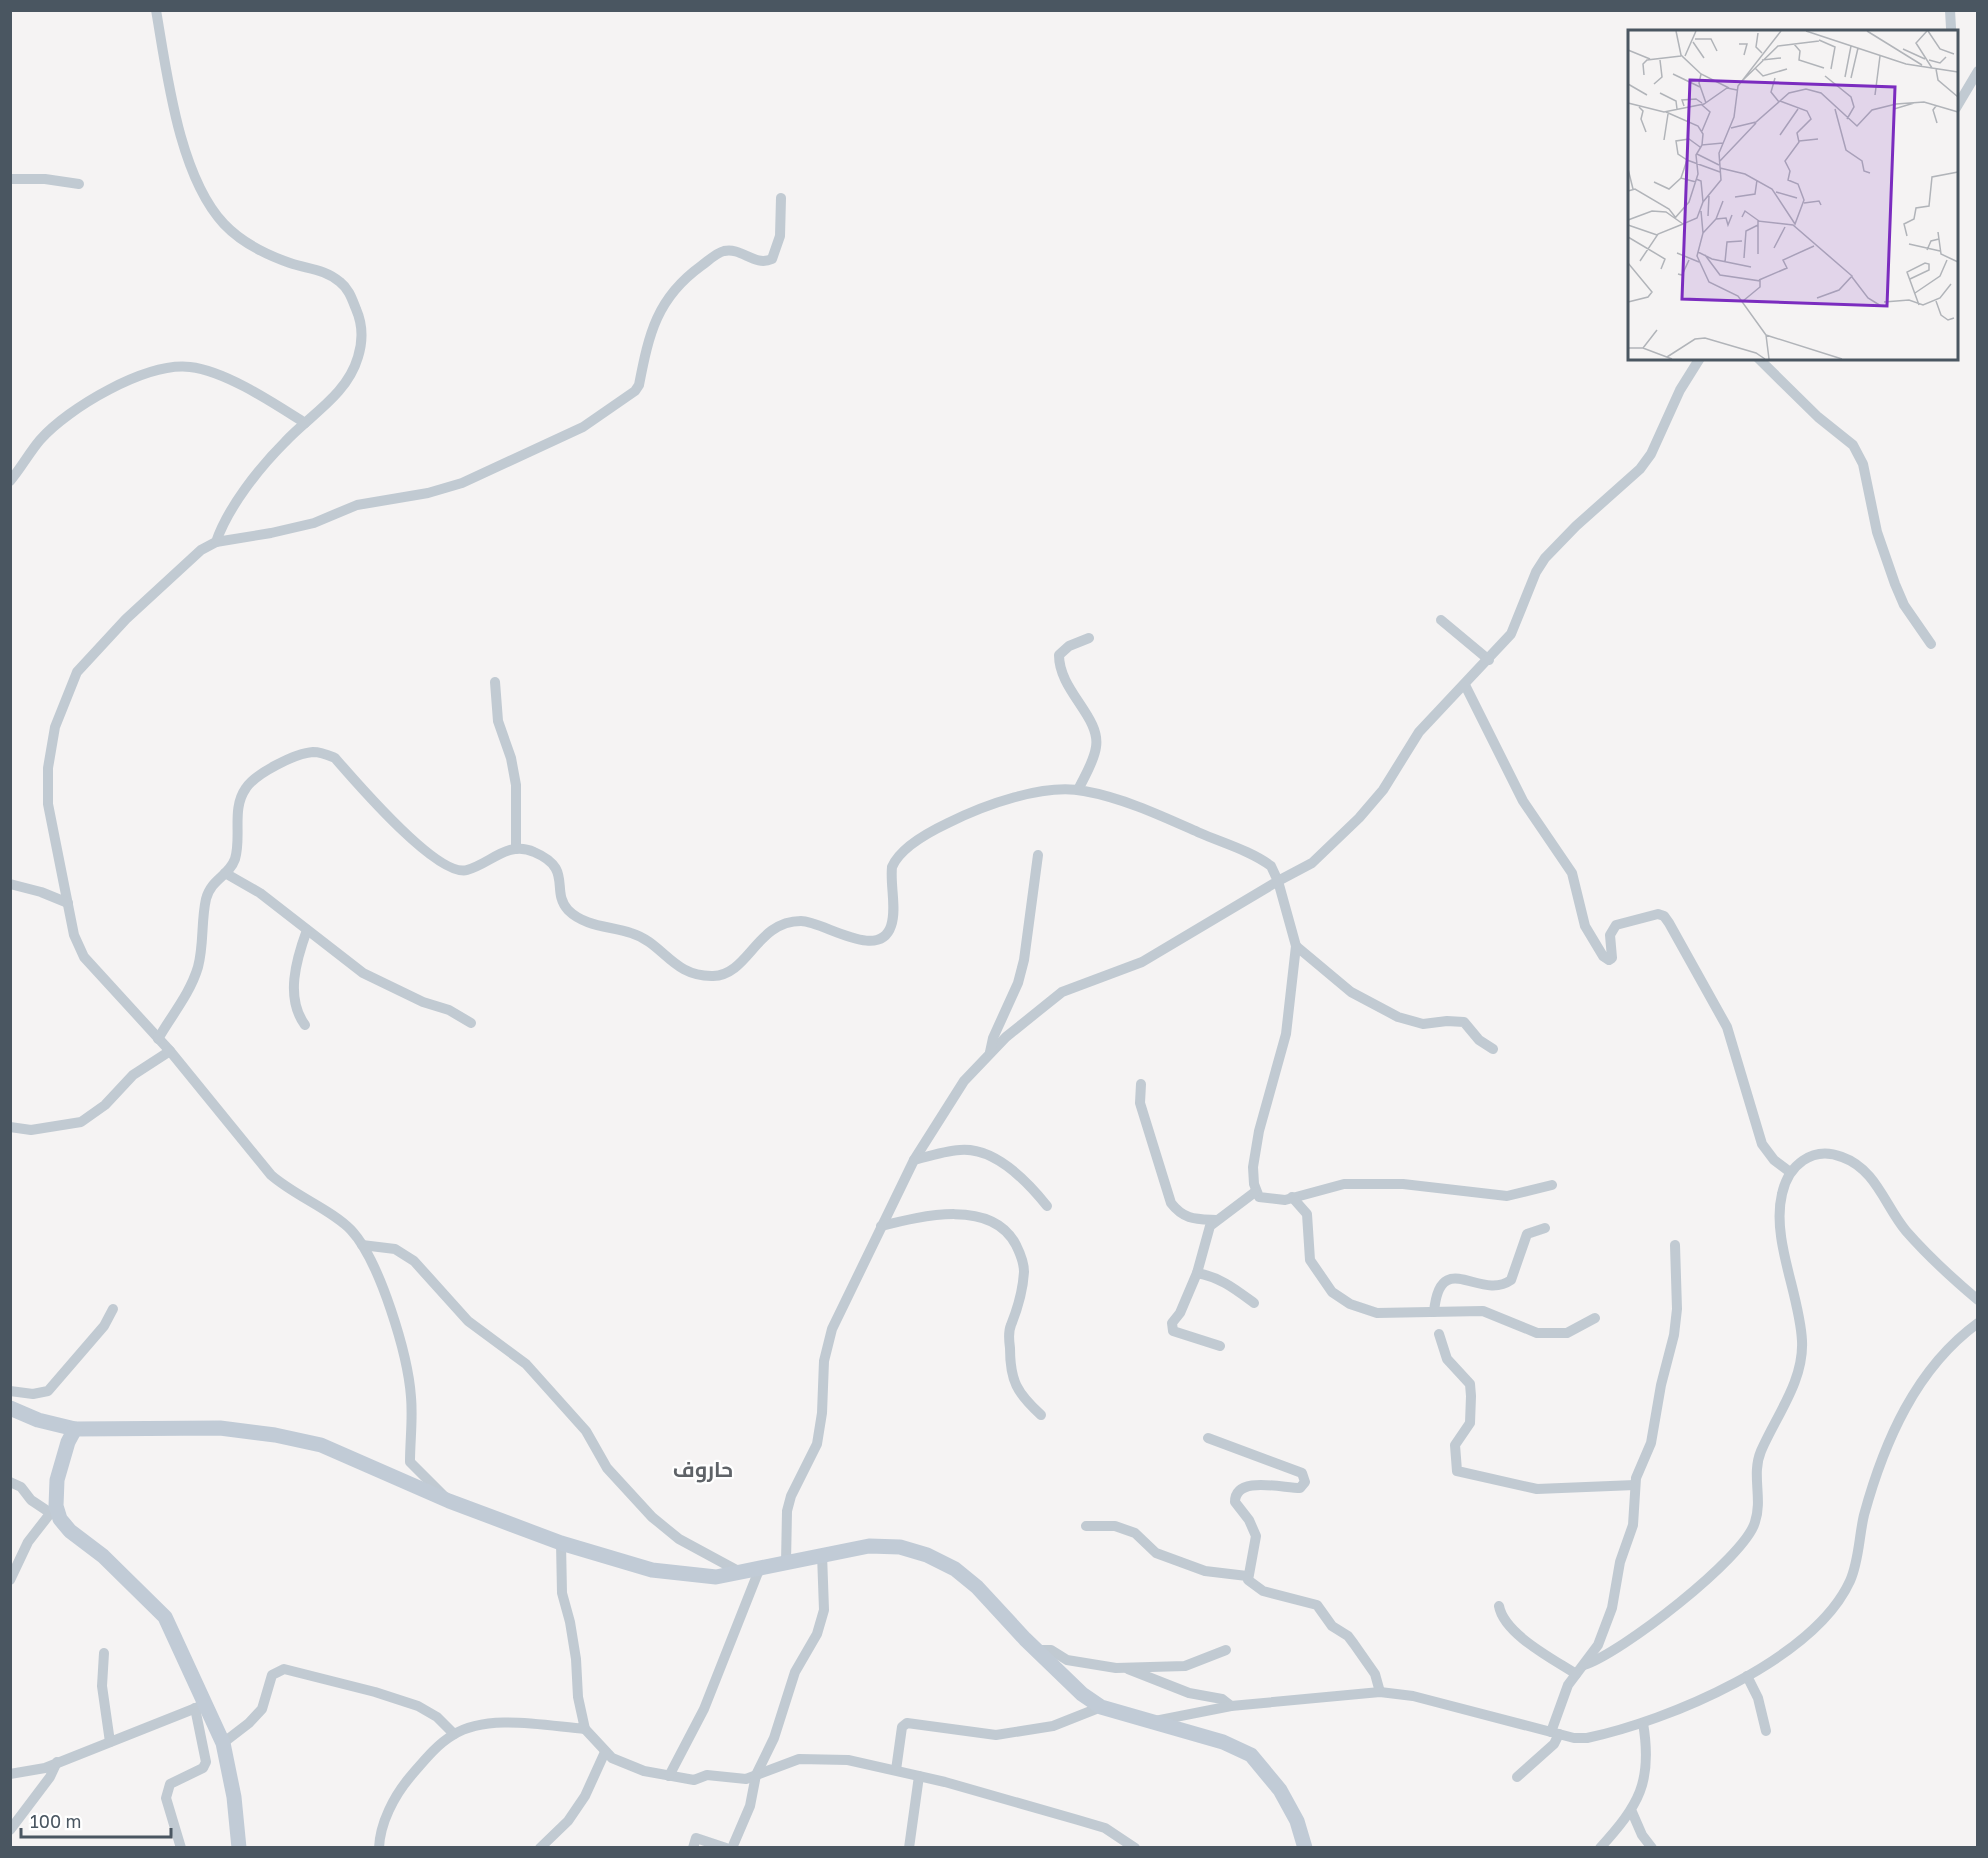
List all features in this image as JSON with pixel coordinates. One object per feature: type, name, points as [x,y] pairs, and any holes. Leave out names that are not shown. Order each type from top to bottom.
[{"type":"street","points":[[156,10],[183,145],[210,204],[224,225],[269,255],[322,270],[340,282],[350,293],[363,333],[356,366],[331,401],[284,443],[224,519],[216,542]]},
{"type":"street","points":[[1950,10],[1951,28]]},
{"type":"street","points":[[1958,104],[1977,70]]},
{"type":"street","points":[[10,179],[45,179],[79,184]]},
{"type":"street","points":[[448,1501],[410,1462],[412,1408],[407,1371],[385,1295],[362,1245],[349,1228],[283,1186],[271,1175],[170,1051],[84,957],[74,935],[47,789],[54,726],[68,689],[89,657],[126,618],[201,550],[216,542],[314,523],[357,505],[428,493],[462,483],[583,427],[634,391],[639,385],[656,318],[671,291],[682,280],[723,252],[732,251],[760,262],[772,259],[780,236],[782,198]]},
{"type":"street","points":[[786,1563],[787,1510],[791,1496],[818,1444],[827,1347],[839,1312],[914,1160],[964,1081],[989,1053],[1062,992],[1142,962],[1312,863],[1349,828],[1383,790],[1419,732],[1489,660],[1510,634],[1536,572],[1545,558],[1576,526],[1640,469],[1651,454],[1680,390],[1699,360]]},
{"type":"street","points":[[1760,360],[1818,417],[1853,445],[1863,464],[1879,539],[1895,584],[1904,605],[1931,644]]},
{"type":"street","points":[[10,482],[40,441],[67,416],[130,379],[167,368],[190,367],[216,375],[258,393],[305,423]]},
{"type":"street","points":[[1440,620],[1489,660]]},
{"type":"street","points":[[1078,790],[1096,751],[1097,738],[1094,728],[1073,697],[1062,671],[1059,655],[1068,646],[1089,638]]},
{"type":"street","points":[[495,682],[498,722],[512,758],[516,784],[516,849]]},
{"type":"street","points":[[1465,685],[1523,801],[1572,873],[1585,926],[1603,956],[1609,960],[1612,958],[1610,935],[1616,925],[1658,914],[1664,916],[1669,922],[1727,1027],[1762,1144],[1774,1160],[1790,1172]]},
{"type":"street","points":[[158,1039],[192,982],[201,950],[206,899],[215,880],[232,867],[236,857],[238,807],[248,785],[289,759],[313,752],[324,753],[335,758],[414,840],[450,869],[466,870],[516,849],[531,850],[552,863],[558,870],[562,882],[563,903],[579,918],[646,940],[678,968],[689,973],[715,976],[725,975],[737,968],[761,938],[788,923],[814,922],[857,940],[879,939],[886,935],[892,926],[892,867],[896,859],[908,848],[939,827],[996,804],[1050,790],[1078,790],[1153,813],[1264,861],[1275,872],[1296,946],[1286,1034],[1253,1167],[1256,1192]]},
{"type":"street","points":[[989,1053],[993,1038],[1018,983],[1024,960],[1038,855]]},
{"type":"street","points":[[225,873],[260,893],[363,973],[423,1002],[449,1010],[471,1023]]},
{"type":"street","points":[[10,884],[41,891],[68,903]]},
{"type":"street","points":[[305,1025],[298,1016],[294,991],[307,930]]},
{"type":"street","points":[[1296,946],[1351,993],[1414,1023],[1464,1023],[1479,1040],[1493,1049]]},
{"type":"street","points":[[10,1128],[31,1130],[81,1122],[105,1105],[133,1075],[170,1051]]},
{"type":"street","points":[[1141,1084],[1140,1103],[1171,1203],[1179,1214],[1189,1218],[1216,1220]]},
{"type":"street","points":[[914,1160],[962,1150],[975,1152],[1008,1167],[1047,1206]]},
{"type":"street","points":[[1584,1665],[1615,1651],[1681,1602],[1722,1567],[1742,1545],[1755,1522],[1757,1463],[1788,1399],[1801,1357],[1801,1332],[1780,1221],[1782,1193],[1790,1172],[1796,1164],[1808,1158],[1831,1155],[1850,1160],[1876,1185],[1908,1233],[1977,1300]]},
{"type":"street","points":[[1256,1192],[1267,1199],[1292,1197],[1344,1184],[1403,1184],[1507,1196],[1552,1185]]},
{"type":"street","points":[[1220,1346],[1173,1331],[1172,1323],[1180,1313],[1197,1273],[1206,1234],[1216,1220],[1256,1192]]},
{"type":"street","points":[[1292,1197],[1306,1214],[1310,1260],[1332,1292],[1350,1304],[1377,1312],[1483,1311],[1538,1333],[1567,1333],[1595,1318]]},
{"type":"street","points":[[881,1226],[915,1218],[959,1215],[978,1217],[1007,1233],[1017,1247],[1024,1271],[1010,1333],[1009,1366],[1018,1391],[1041,1415]]},
{"type":"street","points":[[1434,1312],[1437,1289],[1442,1282],[1450,1279],[1499,1285],[1511,1280],[1527,1234],[1545,1228]]},
{"type":"street","points":[[362,1245],[395,1249],[414,1261],[468,1321],[526,1364],[586,1431],[616,1478],[659,1523],[679,1539],[742,1574]]},
{"type":"street","points":[[1517,1777],[1554,1744],[1568,1685],[1598,1645],[1612,1608],[1620,1562],[1633,1525],[1635,1485],[1639,1468],[1652,1443],[1661,1385],[1675,1328],[1675,1245]]},
{"type":"street","points":[[1197,1273],[1226,1282],[1254,1303]]},
{"type":"street","points":[[10,1391],[33,1394],[48,1391],[104,1326],[113,1309]]},
{"type":"street","points":[[1153,1722],[1231,1706],[1380,1692],[1413,1696],[1555,1733],[1587,1738],[1643,1723],[1693,1704],[1747,1676],[1810,1633],[1836,1606],[1851,1580],[1864,1517],[1876,1476],[1895,1430],[1936,1359],[1977,1323]]},
{"type":"street","points":[[1439,1334],[1447,1359],[1470,1384],[1470,1423],[1455,1445],[1457,1471],[1537,1489],[1635,1485]]},
{"type":"street","points":[[10,1408],[38,1420],[75,1429],[220,1428],[275,1435],[321,1445],[448,1501],[561,1543],[652,1570],[716,1577],[742,1574],[822,1554],[869,1546],[900,1547],[941,1561],[977,1587],[1036,1650],[1082,1694],[1101,1707],[1223,1742],[1251,1755],[1280,1790],[1297,1821],[1305,1848]]},
{"type":"street","points":[[10,1580],[28,1542],[53,1509],[61,1463],[75,1429]]},
{"type":"street","points":[[1208,1438],[1290,1467],[1304,1476],[1305,1482],[1300,1488],[1254,1486],[1241,1488],[1237,1492],[1235,1502],[1249,1520],[1256,1536],[1247,1576],[1250,1583],[1263,1591],[1317,1605],[1332,1626],[1348,1636],[1354,1644],[1375,1674],[1380,1692]]},
{"type":"street","points":[[10,1482],[21,1487],[31,1500],[53,1509],[70,1531],[103,1556],[165,1617],[201,1706],[223,1743],[234,1797],[239,1848]]},
{"type":"street","points":[[1086,1526],[1116,1526],[1135,1533],[1156,1553],[1205,1571],[1247,1576]]},
{"type":"street","points":[[561,1543],[562,1593],[570,1622],[576,1659],[578,1697],[585,1729],[605,1752],[617,1761],[644,1772],[693,1780],[707,1775],[735,1779],[756,1775],[794,1760],[812,1758],[848,1760],[919,1776],[1096,1825],[1135,1848]]},
{"type":"street","points":[[732,1848],[750,1806],[756,1775],[774,1738],[795,1672],[817,1634],[824,1610],[822,1554]]},
{"type":"street","points":[[669,1776],[704,1709],[759,1570]]},
{"type":"street","points":[[1499,1606],[1500,1613],[1513,1630],[1576,1674]]},
{"type":"street","points":[[1036,1650],[1051,1650],[1075,1661],[1126,1667],[1185,1666],[1226,1650]]},
{"type":"street","points":[[104,1653],[102,1686],[110,1742]]},
{"type":"street","points":[[1126,1667],[1189,1693],[1222,1699],[1231,1706]]},
{"type":"street","points":[[223,1743],[249,1724],[262,1709],[272,1675],[284,1669],[375,1692],[418,1706],[437,1718],[454,1734]]},
{"type":"street","points":[[1747,1676],[1758,1698],[1767,1731]]},
{"type":"street","points":[[10,1774],[23,1774],[57,1762],[201,1706]]},
{"type":"street","points":[[181,1848],[166,1797],[170,1784],[203,1768],[206,1762],[201,1706]]},
{"type":"street","points":[[896,1770],[902,1726],[907,1724],[996,1735],[1053,1726],[1101,1707]]},
{"type":"street","points":[[379,1848],[381,1830],[404,1784],[429,1755],[454,1734],[486,1724],[512,1723],[585,1729]]},
{"type":"street","points":[[1600,1848],[1632,1812],[1646,1778],[1643,1723]]},
{"type":"street","points":[[540,1848],[568,1821],[585,1796],[605,1752]]},
{"type":"street","points":[[10,1830],[50,1777],[57,1762]]},
{"type":"street","points":[[909,1848],[919,1776]]},
{"type":"street","points":[[1632,1812],[1642,1835],[1652,1848]]},
{"type":"street","points":[[693,1848],[696,1838],[726,1848]]},
{"type":"district","name":"حاروف","points":[[703,1469]]}]
